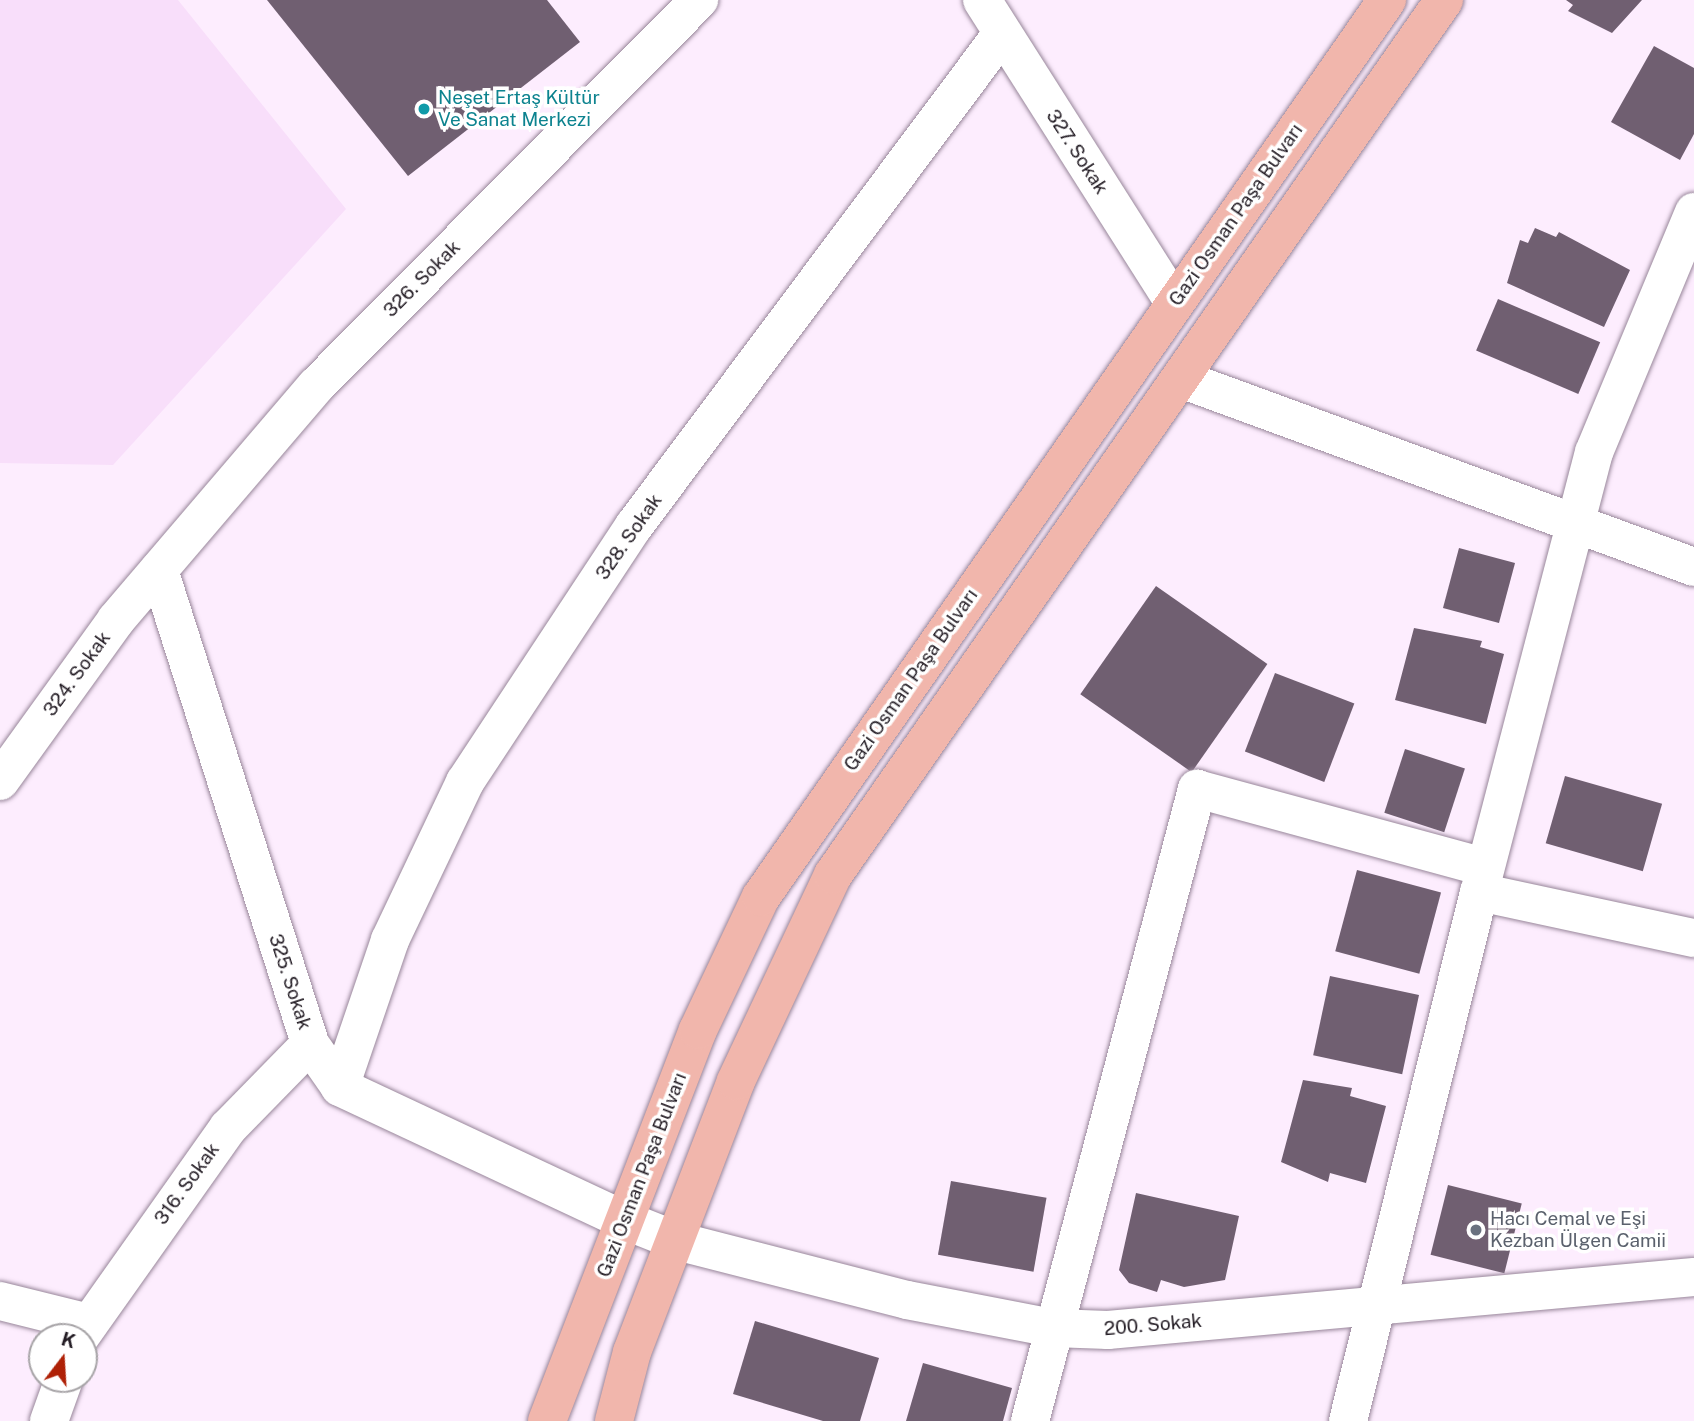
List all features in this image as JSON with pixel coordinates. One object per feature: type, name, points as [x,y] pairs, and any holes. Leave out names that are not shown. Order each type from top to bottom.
[{"type":"main road","name":"Gazi Osman Paşa Bulvarı","points":[[547,1421],[729,956],[761,897],[1387,0]]},
{"type":"main road","points":[[614,1421],[632,1352],[773,993],[833,875],[1444,0]]},
{"type":"street","name":"326. Sokak","points":[[159,570],[316,386],[699,0]]},
{"type":"street","name":"327. Sokak","points":[[982,0],[1174,303]]},
{"type":"street","name":"328. Sokak","points":[[340,1087],[390,940],[465,782],[634,526],[1002,35]]},
{"type":"street","points":[[1348,1421],[1374,1303],[1573,523],[1594,452],[1694,212]]},
{"type":"street","points":[[1181,379],[1694,567]]},
{"type":"street","name":"324. Sokak","points":[[0,781],[159,570]]},
{"type":"street","name":"325. Sokak","points":[[159,570],[310,1044],[340,1087]]},
{"type":"street","points":[[1030,1421],[1197,789],[1482,879],[1694,938]]},
{"type":"street","name":"316. Sokak","points":[[87,1323],[228,1128],[310,1044]]},
{"type":"street","points":[[340,1087],[624,1220]]},
{"type":"street","name":"200. Sokak","points":[[624,1220],[677,1241],[979,1317],[1053,1328],[1108,1330],[1374,1303],[1694,1277]]},
{"type":"street","points":[[0,1301],[62,1323]]},
{"type":"street","points":[[49,1421],[59,1393]]},
{"type":"shaded area","points":[[0,0],[178,0],[346,209],[113,465],[0,463]]},
{"type":"building","name":"Neşet Ertaş Kültür Ve Sanat Merkezi","points":[[267,0],[547,0],[580,42],[408,176]]},
{"type":"building","points":[[1566,0],[1642,0],[1612,33],[1568,11],[1573,5]]},
{"type":"building","points":[[1654,46],[1694,68],[1694,134],[1680,160],[1611,122]]},
{"type":"building","points":[[1535,228],[1556,237],[1559,232],[1630,270],[1604,327],[1507,283],[1520,240],[1528,243]]},
{"type":"building","points":[[1498,299],[1600,342],[1578,394],[1476,351]]},
{"type":"building","points":[[1459,548],[1515,563],[1499,623],[1443,608]]},
{"type":"building","points":[[1156,586],[1267,664],[1192,772],[1080,694]]},
{"type":"building","points":[[1414,628],[1482,641],[1480,647],[1504,654],[1486,724],[1395,700]]},
{"type":"building","points":[[1275,673],[1354,703],[1324,782],[1245,751]]},
{"type":"building","points":[[1405,749],[1465,768],[1444,832],[1384,813]]},
{"type":"building","points":[[1565,776],[1662,804],[1643,871],[1546,843]]},
{"type":"building","points":[[1357,870],[1441,893],[1419,974],[1335,951]]},
{"type":"building","points":[[1330,976],[1419,995],[1402,1074],[1313,1055]]},
{"type":"building","points":[[1303,1080],[1352,1088],[1350,1096],[1386,1106],[1366,1183],[1330,1173],[1328,1182],[1281,1162]]},
{"type":"building","points":[[951,1181],[1047,1198],[1034,1272],[938,1255]]},
{"type":"building","name":"Hacı Cemal ve Eşi Kezban Ülgen Camii","points":[[1448,1185],[1522,1203],[1504,1273],[1431,1255]]},
{"type":"building","points":[[1136,1193],[1239,1216],[1225,1280],[1184,1287],[1161,1280],[1157,1292],[1129,1283],[1119,1270]]},
{"type":"building","points":[[755,1321],[879,1358],[860,1421],[823,1421],[733,1394]]},
{"type":"building","points":[[923,1363],[1012,1388],[1003,1421],[906,1421]]},
{"type":"place","name":"Neşet Ertaş Kültür Ve Sanat Merkezi","points":[[424,109]]},
{"type":"place","name":"Hacı Cemal ve Eşi Kezban Ülgen Camii","points":[[1476,1230]]}]
